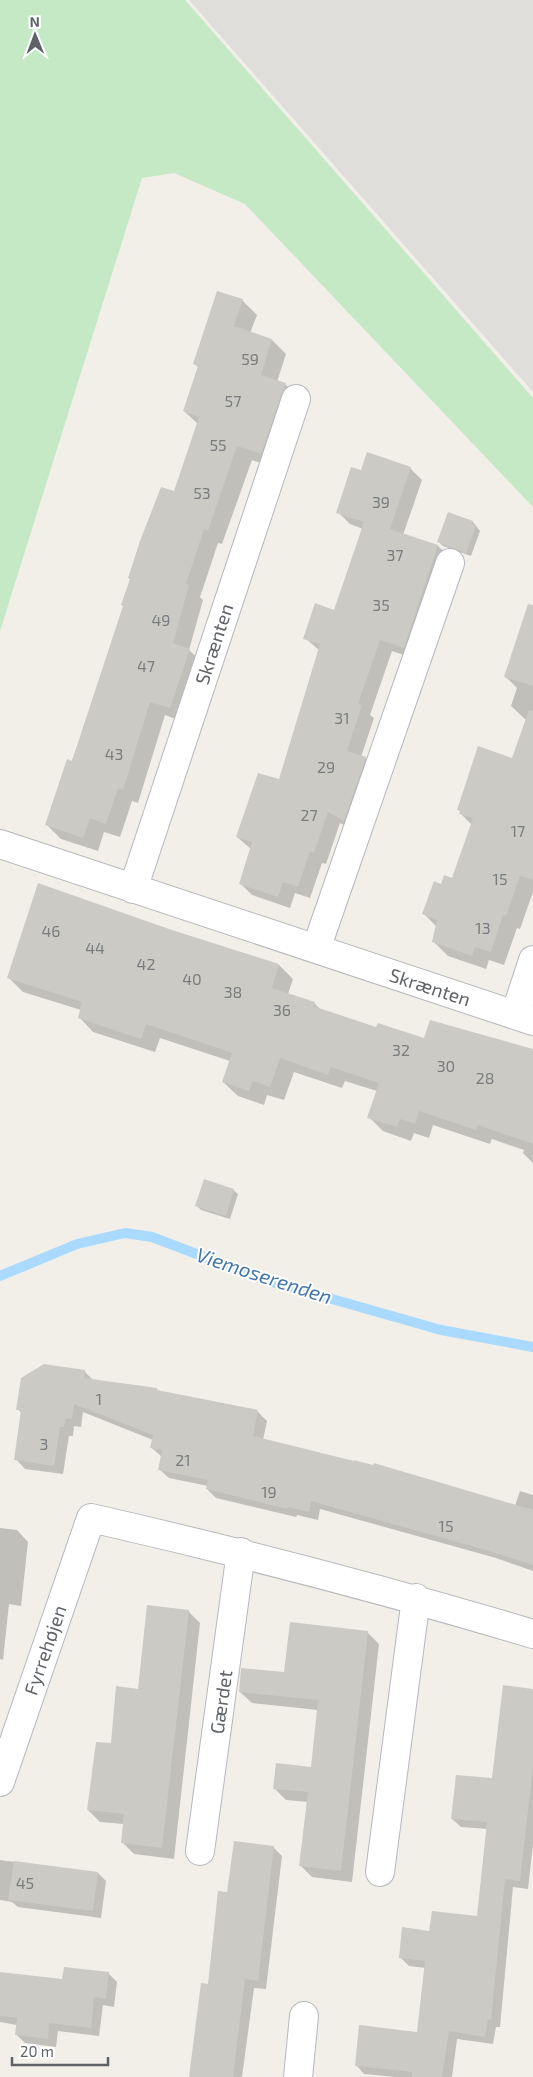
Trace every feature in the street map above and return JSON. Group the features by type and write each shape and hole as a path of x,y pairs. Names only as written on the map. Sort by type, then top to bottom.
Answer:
{"street":[{"name":"Skrænten","path":"133,888 296,399"},
{"path":"316,949 450,563"},
{"name":"Skrænten","path":"0,844 524,1018 533,960"},
{"name":"Fyrrehøjen","path":"0,1782 91,1518 241,1552"},
{"path":"241,1552 416,1598 533,1634"},
{"name":"Gærdet","path":"200,1851 241,1552"},
{"path":"380,1872 416,1598"},
{"path":"298,2077 304,2016"}],"shaded area":[{"path":"189,0 533,0 533,392"}],"green space":[{"path":"0,0 185,0 533,398 533,507 245,204 174,173 142,178 0,631"}],"building":[{"path":"217,291 243,299 234,326 272,339 261,375 286,383 261,454 237,446 208,531 204,529 186,584 189,585 173,643 190,649 170,708 150,702 123,790 118,788 106,824 90,818 83,838 45,825 67,759 72,761 123,606 121,605 130,579 128,578 140,541 161,487 174,491 199,417 183,411 198,366 193,364"},
{"path":"367,452 411,467 390,529 438,545 404,648 380,640 358,704 362,705 347,751 366,757 344,821 328,812 314,853 310,851 298,887 283,882 278,897 239,884 252,842 236,837 258,773 279,779 320,644 303,639 315,603 334,610 364,522 336,513 351,467 361,470"},
{"path":"448,512 473,521 472,524 476,525 466,553 437,542"},
{"path":"528,604 533,605 533,686 504,677"},
{"path":"529,710 533,711 533,880 520,876 506,916 503,915 491,952 475,947 472,956 432,942 437,920 422,914 434,881 441,884 444,875 452,878 473,818 459,814 460,811 457,810 478,746 512,758"},
{"path":"38,883 169,929 279,964 272,988 315,1002 313,1006 376,1027 378,1023 424,1038 430,1020 533,1049 533,1144 478,1125 476,1130 419,1111 415,1124 400,1119 397,1127 367,1118 379,1083 331,1067 328,1075 280,1058 270,1087 253,1081 249,1091 222,1082 232,1053 146,1024 141,1039 78,1018 82,1002 7,978"},
{"path":"204,1179 234,1189 226,1216 195,1206"},
{"path":"44,1364 85,1370 84,1378 157,1388 157,1390 258,1410 253,1436 354,1461 373,1465 374,1463 533,1510 533,1565 311,1501 309,1512 288,1507 287,1509 206,1489 208,1480 158,1470 162,1450 150,1448 153,1435 74,1404 72,1419 66,1418 64,1427 60,1427 54,1466 14,1460 21,1410 16,1410 21,1378"},
{"path":"147,1605 189,1610 162,1848 121,1843 124,1814 87,1810 96,1742 111,1743 116,1686 138,1689"},
{"path":"290,1622 368,1631 341,1871 299,1866 308,1792 273,1789 276,1763 311,1767 318,1700 239,1692 241,1668 284,1672"},
{"path":"503,1685 533,1689 533,1767 520,1881 505,1879 491,2020 488,2019 485,2037 449,2031 442,2077 412,2077 412,2072 355,2066 359,2025 417,2032 425,1961 399,1958 402,1927 429,1931 432,1911 477,1916 487,1822 451,1819 456,1775 492,1778"},
{"path":"234,1841 274,1846 258,1981 245,1979 233,2077 189,2077 201,1983 208,1984 218,1891 227,1892"},
{"path":"14,1861 98,1872 93,1911 8,1900"},
{"path":"64,1967 109,1972 106,1999 94,1997 91,2028 49,2023 48,2039 15,2035 17,2018 0,2016 0,1972 62,1979"}],"waterway":[{"name":"Viemoserenden","path":"0,1276 77,1244 125,1233 152,1237 265,1280 441,1330 533,1347"}]}
